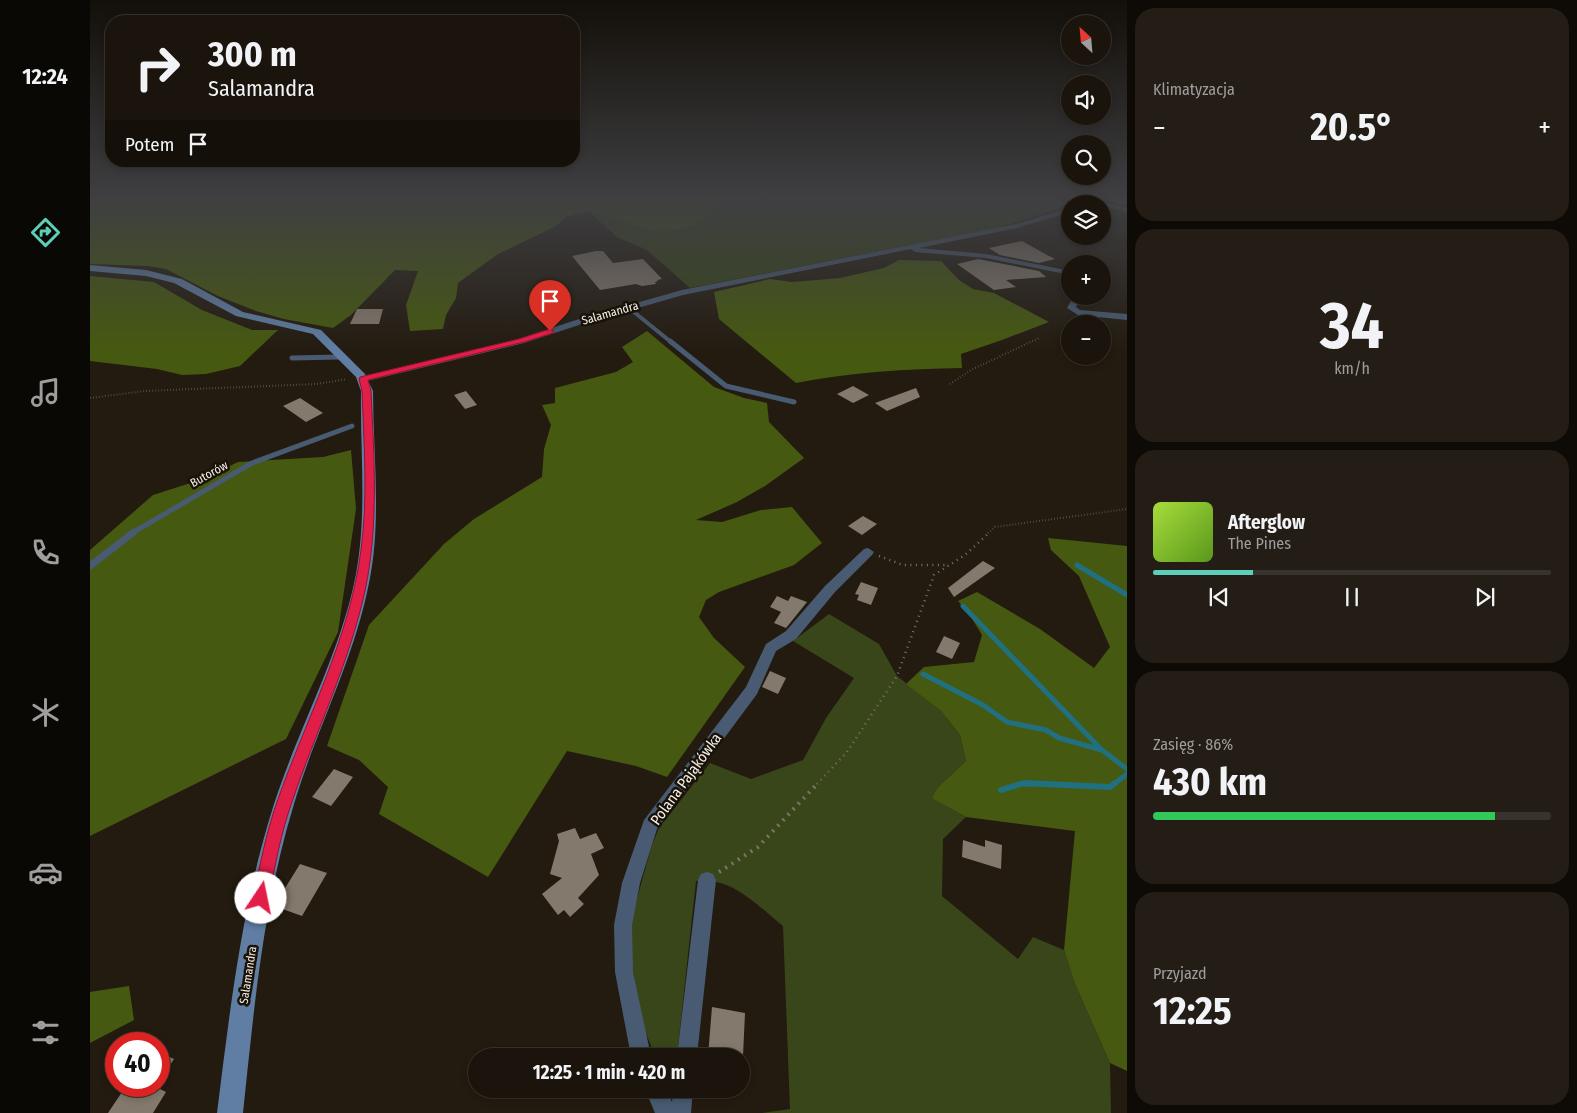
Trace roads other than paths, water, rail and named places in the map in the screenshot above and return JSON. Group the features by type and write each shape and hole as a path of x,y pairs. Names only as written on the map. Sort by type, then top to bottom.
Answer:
{"street":[{"name":"Salamandra","path":"230,1113 242,1010 270,849 284,803 346,639 361,584 367,550 370,491 358,425 367,391 362,377 521,341 682,293 908,248"},
{"path":"908,248 923,252 986,256 1061,270"},
{"path":"90,268 146,273 178,281 240,314 310,329 317,332 362,377"},
{"path":"1073,305 1071,308 1078,312 1127,317"},
{"name":"Polana Pająkówka","path":"639,1048 624,972 623,925 631,883 650,825 752,690 770,648 791,634 830,589 868,552"},
{"path":"688,1048 707,880"},
{"path":"659,1098 666,1113"},
{"path":"681,1113 682,1098"}],"lane":[{"path":"629,308 726,386 794,402"},
{"path":"292,358 340,357"},
{"name":"Butorów","path":"90,566 100,556 135,531 229,475 252,463 358,425"}],"waterway":[{"path":"1077,565 1127,595"},
{"path":"963,606 1101,749"},
{"path":"923,674 983,705 1007,722 1046,730 1059,738 1102,750 1127,769"},
{"path":"1114,784 1127,774"},
{"path":"1046,784 1110,787 1115,783"},
{"path":"1001,790 1021,784"},
{"path":"1021,784 1046,784"},
{"path":"1021,784 1046,784"}]}
